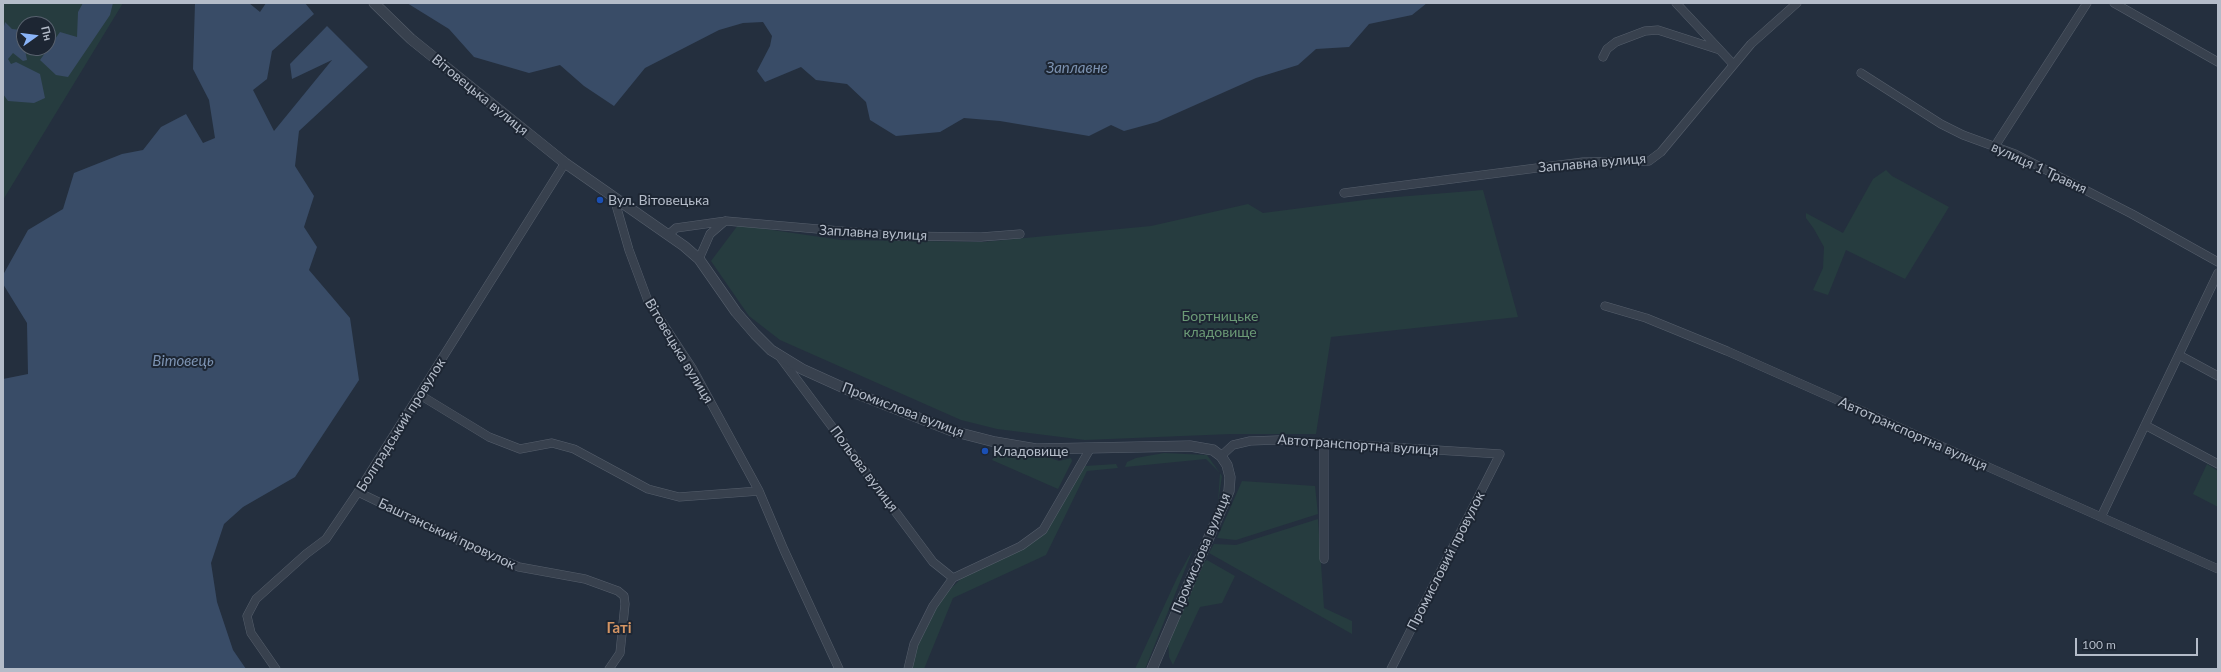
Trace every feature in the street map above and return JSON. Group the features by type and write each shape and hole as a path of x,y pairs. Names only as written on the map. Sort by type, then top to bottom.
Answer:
{"street":[{"name":"Вітовецька вулиця","path":"374,3 411,39 564,163 614,198 629,250 648,301 692,368 759,490 784,550 839,669"},
{"path":"1676,3 1733,64"},
{"name":"Заплавна вулиця","path":"1344,193 1582,162 1649,161 1661,152 1733,64 1772,24 1797,3"},
{"path":"1995,146 2087,3"},
{"path":"2114,3 2218,62"},
{"path":"1603,57 1607,49 1616,42 1645,31 1658,30 1720,50"},
{"name":"вулиця 1 Травня","path":"1861,73 1941,124 1963,135 1995,146 2132,214 2218,262"},
{"name":"Болградський провулок","path":"276,669 251,634 248,616 256,599 306,554 326,539 420,395 564,163"},
{"name":"Промислова вулиця","path":"614,198 668,235 698,259 736,312 755,334 780,356 854,393 952,431 995,442 1036,449 1190,446 1213,450 1221,456 1227,465 1230,476 1228,491 1152,669"},
{"path":"698,259 710,234 726,221"},
{"name":"Заплавна вулиця","path":"668,235 676,228 688,225 726,221 898,236 981,237 1020,234"},
{"path":"2101,517 2218,273"},
{"name":"Автотранспортна вулиця","path":"1605,306 1646,318 1727,351 2218,569"},
{"path":"2179,355 2218,376"},
{"name":"Польова вулиця","path":"780,356 933,562 953,578"},
{"path":"420,395 489,437 520,449 552,443 574,449 648,489 679,497 759,490"},
{"path":"2145,425 2218,464"},
{"name":"Автотранспортна вулиця","path":"1221,456 1233,445 1250,441 1278,440 1500,454"},
{"path":"1324,444 1324,558"},
{"path":"908,669 914,644 930,612 953,578 1021,546 1043,530 1090,449"},
{"name":"Промисловий провулок","path":"1391,669 1500,454"},
{"name":"Баштанський провулок","path":"358,492 478,550 519,567 585,579 618,591 624,596 626,604 620,653 609,669"}],"green space":[{"path":"3,3 123,3 3,200"},
{"path":"1886,170 1892,176 1949,207 1905,279 1846,250 1828,295 1813,290 1823,268 1824,247 1806,218 1806,213 1843,233 1873,179"},
{"name":"Бортницьке кладовище","path":"1483,190 1518,317 1331,337 1316,434 1231,434 1085,440 997,429 961,420 780,340 749,316 711,261 738,225 841,240 983,242 1151,226 1248,204 1263,213 1372,199"},
{"path":"998,451 1039,454 1059,461 1071,458 1072,461 1058,489 992,460"},
{"path":"1164,453 1207,455 1220,472 1206,459 1125,467 1127,462 1136,458"},
{"path":"1116,464 1118,468 1087,471 1046,555 953,598 924,669 910,669 917,645 934,611 947,592 964,576 1044,531 1085,466"},
{"path":"2207,464 2218,471 2218,507 2193,494"},
{"path":"1220,473 1222,476 1218,502"},
{"path":"1242,481 1315,486 1318,514 1236,540 1217,538"},
{"path":"1318,519 1324,608 1352,621 1352,634 1209,553 1214,544 1236,545"},
{"path":"1194,547 1145,669 1135,669 1177,578"},
{"path":"1207,560 1235,576 1222,603 1200,607 1173,665 1169,657 1168,641 1201,565"}],"water":[{"path":"83,3 113,3 110,15 68,77 56,75 40,60 43,56 56,56 56,38 60,32 77,37 78,12"},
{"name":"Вітовець","path":"195,3 249,3 260,12 266,3 305,3 314,14 272,51 267,79 253,90 274,131 332,60 292,79 290,64 327,26 368,67 299,131 295,166 314,196 304,227 317,247 309,270 350,318 359,380 295,477 243,507 224,524 211,563 217,602 233,650 246,669 3,669 3,379 28,374 27,323 3,284 3,275 28,230 63,209 74,173 122,154 143,150 161,127 186,114 203,143 215,138 209,100 193,69"},
{"name":"Заплавне","path":"407,3 1427,3 1412,15 1369,24 1349,47 1316,49 1298,65 1256,78 1157,122 1124,131 1111,125 1089,136 1000,121 964,118 940,132 896,136 870,120 866,102 847,84 816,80 801,67 765,82 757,71 770,46 772,36 763,22 743,23 719,30 645,68 614,106 584,86 560,65 529,73 474,57 449,29"},
{"path":"5,22 12,29 16,29 16,55 13,53 8,59 11,64 16,62 40,74 45,98 34,103 8,101 3,94 3,31"},
{"path":"17,56 26,56 27,60 23,61"}],"place":[{"name":"Вул. Вітовецька","path":"600,200"},
{"name":"Кладовище","path":"985,451"}],"district":[{"name":"Гаті","path":"619,628"}]}
